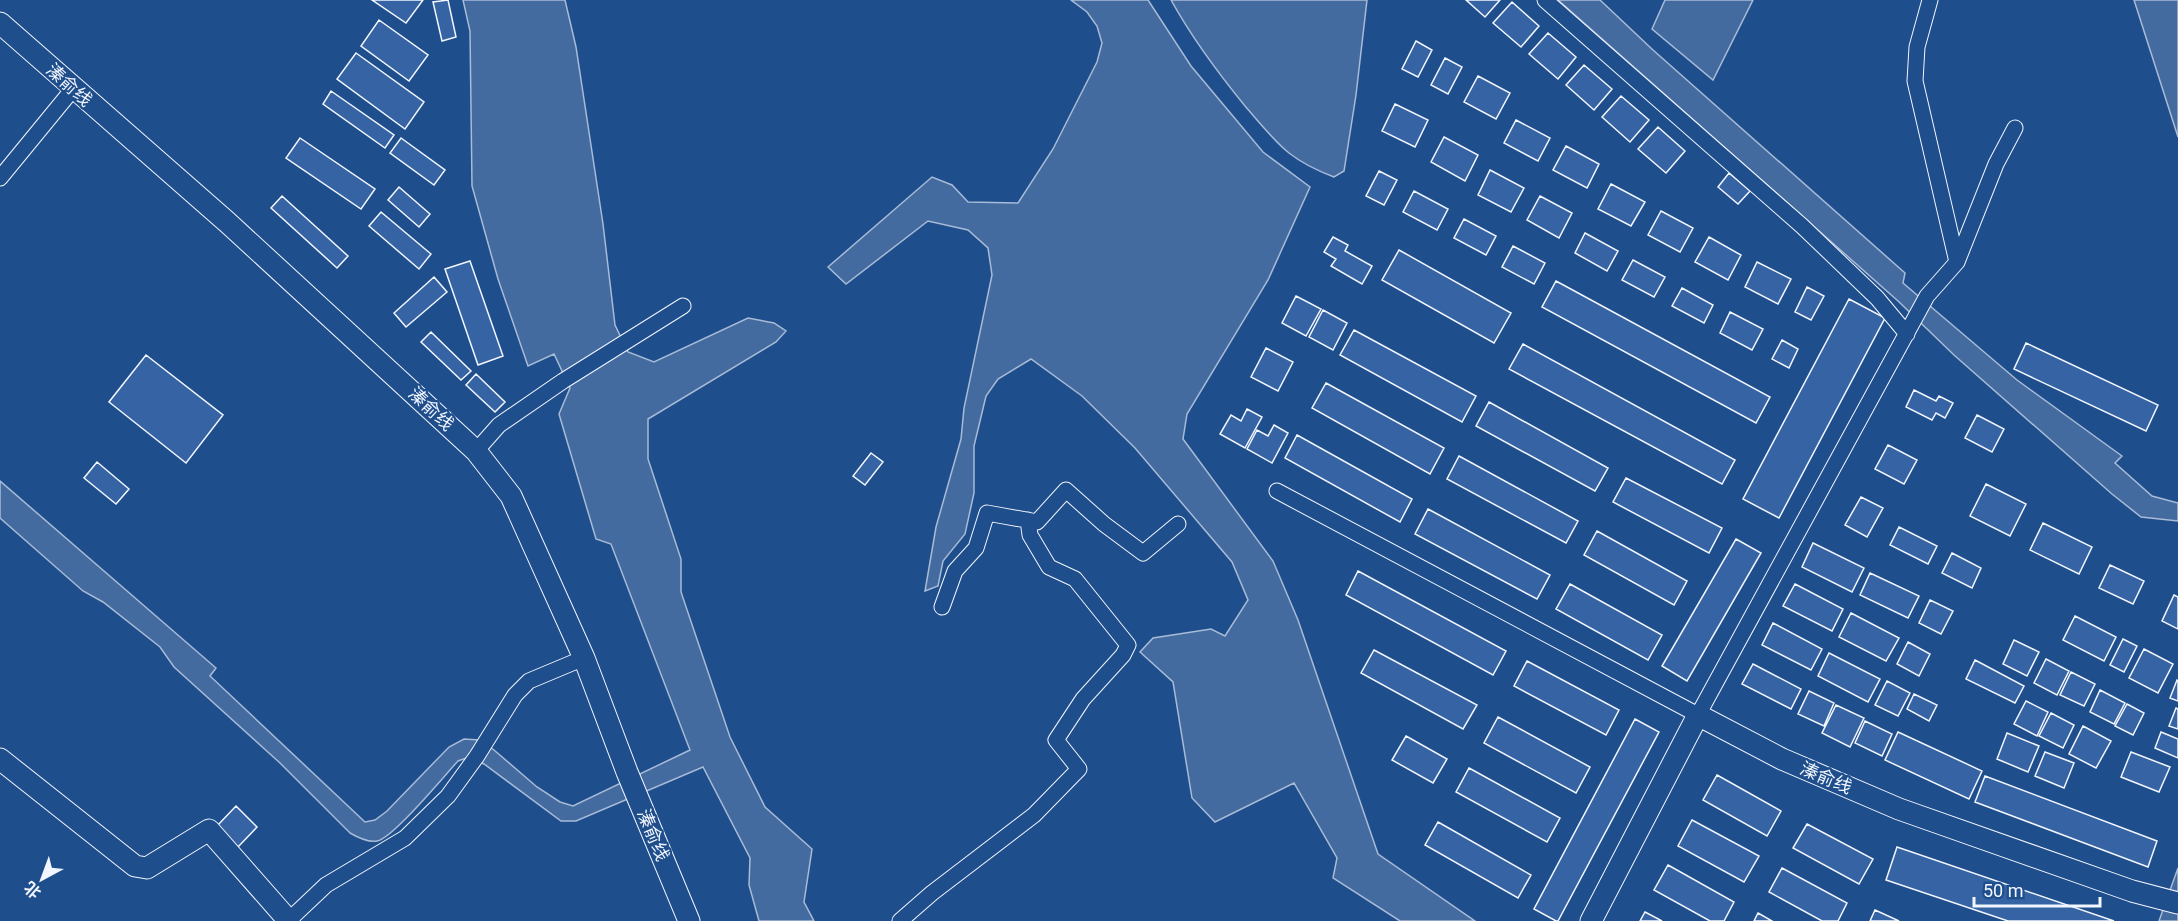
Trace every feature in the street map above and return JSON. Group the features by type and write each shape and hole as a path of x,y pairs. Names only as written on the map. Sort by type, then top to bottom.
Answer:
{"main road":[{"name":"溱俞线","path":"0,22 73,89 227,222 476,451 511,496 584,658 627,772 689,921"},
{"name":"溱俞线","path":"1698,715 1782,759 1899,809 2132,891 2178,903"},
{"path":"1591,921 1698,715"},
{"path":"0,759 135,866 147,868 209,830 288,921"}],"street":[{"path":"1545,0 1802,226 1910,329"},
{"path":"1930,0 1917,47 1915,81 1957,262"},
{"path":"0,178 73,89"},
{"path":"1277,491 1698,715 1928,296 1957,262 1996,164 2015,128"},
{"path":"476,451 499,425 563,381 683,306"},
{"path":"942,607 955,571 976,548 987,513 1037,522 1066,490 1104,524 1143,553 1178,524"},
{"path":"900,921 932,893 1034,815 1079,769 1056,740 1083,699 1123,655 1128,645 1075,579 1049,567 1030,535 1028,520"},
{"path":"288,921 326,885 405,838 448,796 477,756 515,695 529,681 584,658"}],"water":[{"path":"463,0 565,0 576,47 603,224 615,325 628,352 654,362 748,318 774,323 786,331 776,342 648,419 648,459 681,559 681,592 730,737 765,807 812,849 804,902 814,921 759,921 749,885 750,858 703,767 576,821 561,821 484,764 469,757 458,761 406,818 385,837 374,841 356,836 350,833 280,763 174,667 160,647 103,602 83,591 0,518 0,481 216,668 210,676 365,822 375,820 387,811 449,747 464,739 479,740 537,787 560,802 573,806 690,750 611,544 596,539 559,414 570,388 554,354 528,366 498,279 472,186 470,31"},
{"path":"1071,0 1148,0 1191,66 1263,152 1310,187 1268,280 1187,414 1183,439 1273,561 1298,620 1378,854 1475,921 1400,921 1333,878 1337,858 1294,783 1215,822 1192,798 1173,682 1140,652 1153,638 1211,629 1225,636 1248,600 1232,562 1135,448 1082,396 1031,359 998,379 986,396 974,446 974,493 965,534 943,561 938,586 925,591 936,527 961,439 964,408 992,275 988,248 968,230 928,221 846,284 828,267 932,177 952,185 968,202 1018,203 1053,149 1097,62 1102,43 1097,26 1087,12"},
{"path":"1171,0 1367,0 1344,171 1334,177 1322,172 1300,161 1277,142 1215,68"},
{"path":"1558,0 1600,0 1653,50 1905,273 1903,283 2017,380 2122,456 2115,463 2152,496 2178,503 2178,521 2141,517 2112,494"},
{"path":"1665,0 1753,0 1713,80 1652,29"},
{"path":"2134,0 2178,0 2178,137"},
{"path":"2178,868 2178,921 2159,921"}],"building":[{"path":"372,0 423,0 406,23"},
{"path":"448,0 456,37 442,41 433,2"},
{"path":"1466,0 1500,0 1485,17"},
{"path":"1512,2 1539,26 1521,47 1493,23"},
{"path":"379,20 428,55 409,81 361,46"},
{"path":"1548,33 1576,57 1558,79 1529,54"},
{"path":"1416,41 1432,50 1418,77 1402,69"},
{"path":"356,53 424,102 405,129 337,79"},
{"path":"1445,58 1462,67 1448,94 1431,85"},
{"path":"1584,65 1612,89 1594,110 1566,85"},
{"path":"1478,76 1510,93 1496,119 1464,102"},
{"path":"331,91 394,135 385,148 323,104"},
{"path":"1621,96 1649,120 1630,142 1602,117"},
{"path":"1395,104 1428,120 1415,147 1382,131"},
{"path":"1516,120 1550,138 1538,161 1504,143"},
{"path":"1658,127 1685,151 1666,173 1638,149"},
{"path":"1444,137 1478,155 1465,181 1431,162"},
{"path":"300,138 375,189 361,209 286,158"},
{"path":"401,138 445,170 434,185 390,153"},
{"path":"1566,146 1599,164 1587,188 1553,170"},
{"path":"1490,170 1524,188 1511,212 1478,195"},
{"path":"1379,171 1397,180 1384,205 1366,196"},
{"path":"1729,173 1750,191 1738,204 1718,187"},
{"path":"1611,184 1645,202 1631,226 1598,209"},
{"path":"399,187 430,214 419,227 388,200"},
{"path":"1414,191 1448,209 1437,230 1403,212"},
{"path":"282,196 348,256 337,268 271,208"},
{"path":"1540,196 1572,213 1559,238 1527,220"},
{"path":"1661,211 1693,228 1680,252 1648,235"},
{"path":"381,212 431,254 419,269 369,226"},
{"path":"1464,219 1496,236 1486,255 1454,238"},
{"path":"1585,233 1618,251 1607,271 1575,253"},
{"path":"1333,237 1348,245 1345,251 1372,266 1362,284 1331,266 1336,259 1324,252"},
{"path":"1709,237 1741,255 1728,280 1695,262"},
{"path":"1513,246 1545,263 1534,284 1502,267"},
{"path":"1399,250 1511,313 1494,343 1382,280"},
{"path":"1633,260 1665,277 1654,297 1622,280"},
{"path":"470,261 503,356 478,365 445,269"},
{"path":"1757,262 1791,279 1778,304 1745,287"},
{"path":"434,277 447,292 406,327 394,313"},
{"path":"1556,281 1770,397 1756,423 1542,307"},
{"path":"1807,287 1824,296 1811,320 1795,312"},
{"path":"1682,288 1713,305 1704,323 1672,306"},
{"path":"1296,296 1321,309 1306,336 1282,323"},
{"path":"1849,299 1885,318 1779,518 1743,499"},
{"path":"1323,310 1347,323 1333,350 1309,337"},
{"path":"1730,312 1763,329 1752,350 1720,333"},
{"path":"1354,330 1476,396 1462,422 1340,355"},
{"path":"431,332 471,371 461,380 421,342"},
{"path":"1782,340 1798,349 1789,368 1772,359"},
{"path":"2026,343 2158,405 2146,431 2014,369"},
{"path":"1523,344 1735,460 1722,484 1509,369"},
{"path":"1266,348 1293,362 1278,391 1251,377"},
{"path":"146,355 223,415 186,463 109,402"},
{"path":"476,374 505,402 495,412 466,385"},
{"path":"1326,383 1444,448 1430,474 1312,408"},
{"path":"1914,390 1936,401 1939,396 1953,403 1945,418 1936,413 1932,420 1906,407"},
{"path":"1489,402 1608,468 1595,491 1476,426"},
{"path":"1247,409 1262,417 1245,448 1220,434 1231,415 1241,421"},
{"path":"1977,415 2004,429 1992,452 1965,438"},
{"path":"1274,425 1288,433 1272,463 1247,449 1257,430 1268,436"},
{"path":"1297,435 1412,499 1400,522 1285,458"},
{"path":"1888,445 1917,460 1904,484 1875,469"},
{"path":"871,453 883,462 865,485 853,476"},
{"path":"1459,456 1578,521 1566,543 1447,479"},
{"path":"97,462 129,489 116,504 84,478"},
{"path":"1626,478 1722,528 1709,553 1613,502"},
{"path":"1986,484 2026,504 2010,536 1970,516"},
{"path":"1861,497 1883,508 1867,537 1845,525"},
{"path":"1428,509 1550,575 1537,599 1415,534"},
{"path":"2043,523 2092,547 2079,574 2030,550"},
{"path":"1899,527 1937,546 1928,564 1890,545"},
{"path":"1597,531 1687,581 1674,605 1584,555"},
{"path":"1736,539 1761,553 1687,681 1662,666"},
{"path":"1813,543 1864,568 1852,592 1802,567"},
{"path":"1952,553 1981,568 1972,588 1942,573"},
{"path":"2110,565 2144,581 2133,604 2099,588"},
{"path":"1358,571 1506,651 1493,675 1346,595"},
{"path":"1870,573 1919,596 1908,618 1860,595"},
{"path":"1570,584 1662,635 1648,660 1556,609"},
{"path":"1795,584 1843,609 1832,631 1783,606"},
{"path":"2174,595 2178,597 2178,629 2162,621"},
{"path":"1930,600 1953,611 1941,634 1919,623"},
{"path":"1851,613 1899,638 1886,661 1839,637"},
{"path":"2075,616 2116,637 2104,661 2063,640"},
{"path":"1773,623 1822,649 1811,670 1762,645"},
{"path":"2123,639 2137,646 2124,672 2110,665"},
{"path":"2014,640 2039,652 2027,676 2003,664"},
{"path":"1908,642 1930,654 1919,676 1897,664"},
{"path":"2144,649 2173,664 2158,693 2129,678"},
{"path":"1374,650 1477,705 1463,729 1361,673"},
{"path":"1829,653 1880,679 1868,702 1818,676"},
{"path":"2046,659 2069,671 2057,695 2034,683"},
{"path":"1975,660 2024,686 2015,703 1966,679"},
{"path":"1527,661 1619,710 1606,735 1514,686"},
{"path":"1753,664 1801,689 1791,709 1742,684"},
{"path":"2071,672 2095,684 2084,706 2060,695"},
{"path":"1887,681 1910,693 1898,716 1875,705"},
{"path":"2178,681 2178,701 2170,698"},
{"path":"2100,690 2125,703 2114,724 2090,712"},
{"path":"1809,691 1834,703 1824,726 1798,714"},
{"path":"1914,694 1937,705 1929,721 1907,709"},
{"path":"2026,701 2048,712 2037,736 2014,724"},
{"path":"2127,704 2144,713 2133,735 2115,726"},
{"path":"1836,705 1864,718 1850,747 1822,733"},
{"path":"2176,708 2178,709 2178,729 2169,726"},
{"path":"2051,713 2074,725 2063,748 2039,736"},
{"path":"1498,717 1590,767 1576,793 1484,743"},
{"path":"1635,719 1659,732 1556,921 1534,909"},
{"path":"1865,721 1892,734 1882,756 1855,743"},
{"path":"2083,726 2111,741 2096,768 2069,754"},
{"path":"1898,732 1982,771 1969,799 1885,760"},
{"path":"2161,732 2178,739 2178,758 2155,748"},
{"path":"2007,733 2039,746 2028,772 1997,759"},
{"path":"1406,736 1447,759 1433,783 1392,760"},
{"path":"2045,752 2074,763 2064,788 2035,776"},
{"path":"2131,752 2170,767 2159,792 2121,777"},
{"path":"1469,768 1560,818 1547,842 1456,792"},
{"path":"1717,775 1781,811 1767,836 1703,800"},
{"path":"1985,776 2157,841 2148,867 1975,802"},
{"path":"236,806 257,827 238,847 217,826"},
{"path":"1692,820 1759,856 1744,882 1678,846"},
{"path":"1438,822 1531,875 1518,898 1425,845"},
{"path":"1807,824 1873,859 1859,884 1793,848"},
{"path":"1897,847 2114,921 2008,921 1886,880"},
{"path":"1668,865 1734,902 1724,921 1710,921 1654,890"},
{"path":"1782,868 1847,903 1838,921 1822,921 1769,892"},
{"path":"1875,910 1899,921 1870,921"},
{"path":"1645,912 1662,921 1640,921"},
{"path":"1758,913 1772,921 1754,921"}]}
